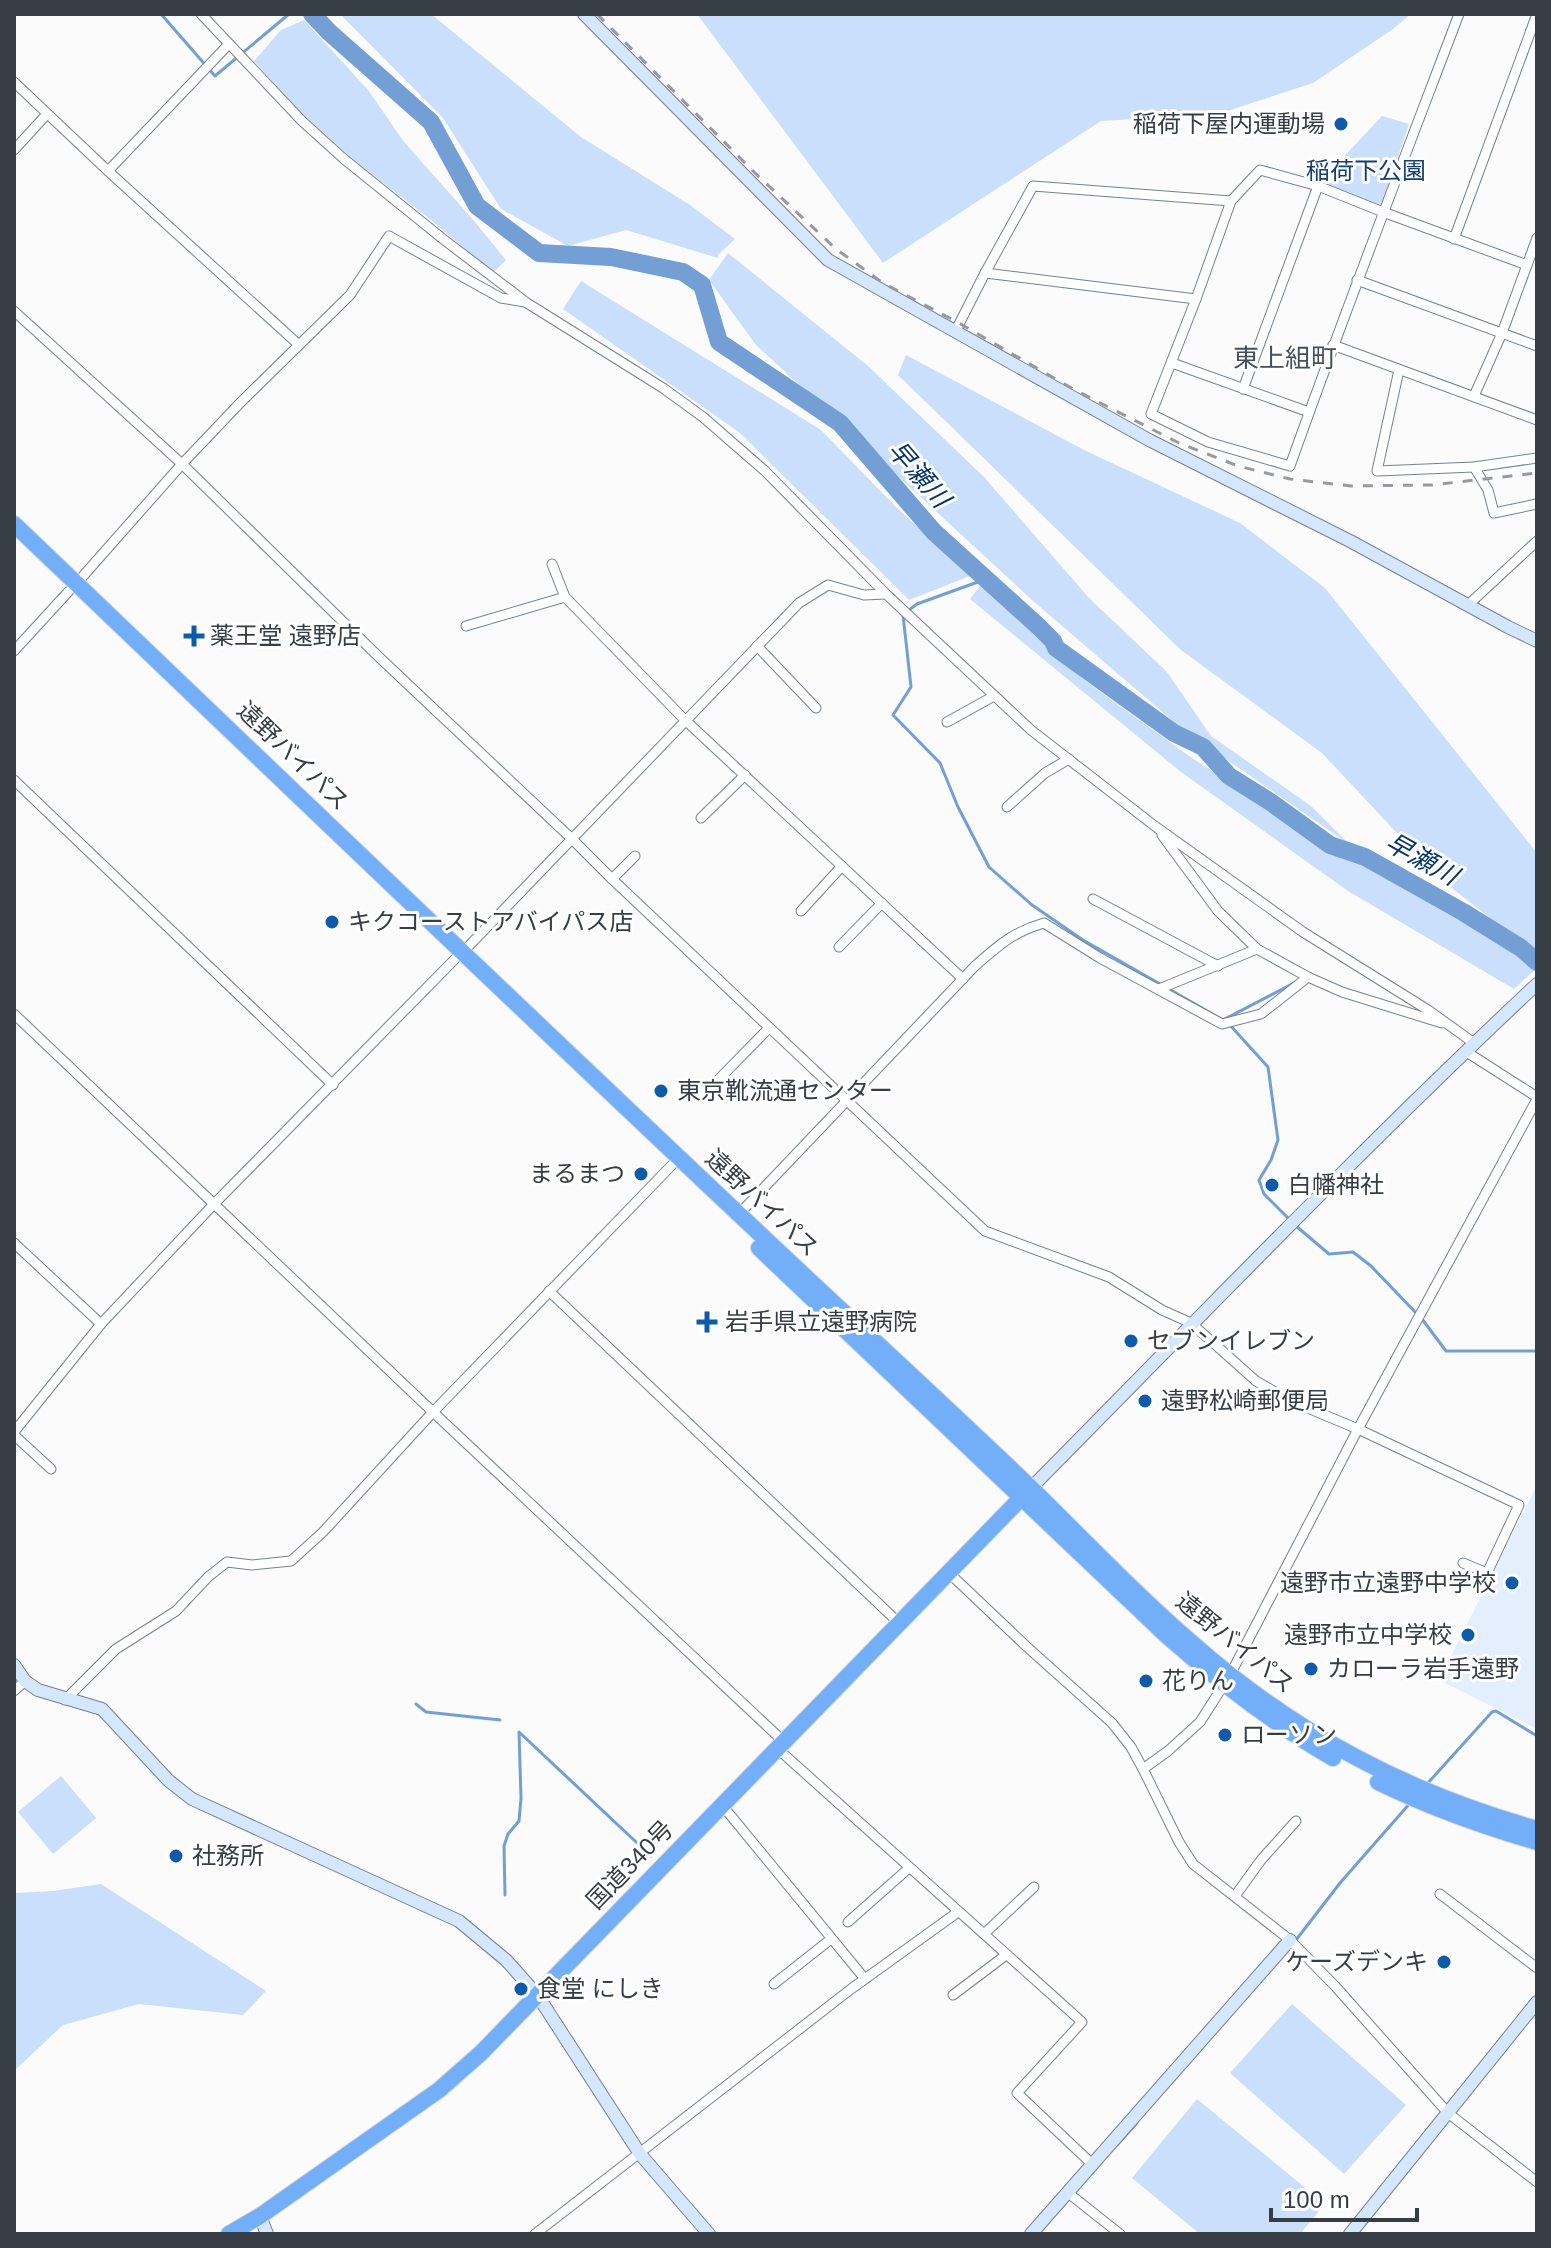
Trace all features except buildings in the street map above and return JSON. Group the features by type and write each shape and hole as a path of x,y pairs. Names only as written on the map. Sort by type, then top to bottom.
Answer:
{"highway":[{"name":"遠野バイパス","path":"14,524 73,588 459,956 672,1165 1026,1493"},
{"name":"遠野バイパス","path":"14,539 73,588"},
{"name":"遠野バイパス","path":"459,956 739,1214 1026,1493 1166,1635 1227,1680 1365,1764 1461,1806 1537,1829"},
{"name":"国道340号","path":"229,2234 260,2216 439,2090 481,2053 1026,1493"},
{"name":"遠野バイパス","path":"1227,1680 1265,1715 1379,1782 1447,1812 1537,1842"}],"street":[{"path":"201,14 302,121 443,239 527,303 663,388 703,417 765,471 886,594 1031,730 1156,827 1303,932 1428,1010 1537,1098 1227,1680 1200,1722 1143,1769"},
{"path":"584,14 828,260 1149,440 1350,541 1537,641"},
{"path":"1459,14 1383,212 1357,280 1290,466 1208,442 1151,414 1231,201 1260,170 1318,186 1383,212 1454,239 1527,265"},
{"path":"1454,239 1537,14"},
{"path":"108,171 229,44"},
{"path":"14,82 299,345"},
{"path":"14,150 47,114"},
{"path":"955,332 1033,186 1231,201"},
{"path":"1243,389 1318,186"},
{"path":"14,651 182,464 350,295 389,236 501,298 527,303"},
{"path":"1474,396 1502,333 1537,238"},
{"path":"985,273 1196,299"},
{"path":"1357,280 1537,346"},
{"path":"14,311 182,464 381,659 985,1231 1109,1277 1162,1310 1191,1323 1256,1381 1291,1401 1519,1505 1487,1573 1463,1563"},
{"path":"1333,345 1537,420"},
{"path":"1172,363 1309,412"},
{"path":"1399,370 1377,471 1474,467 1537,458"},
{"path":"1474,467 1488,490 1494,513 1537,504"},
{"path":"1468,605 1537,541"},
{"path":"552,564 565,597 685,720 963,979"},
{"path":"51,1469 14,1433 101,1324 214,1204 459,956 799,603 828,585 864,595 886,594"},
{"path":"466,626 565,597"},
{"path":"757,646 816,708"},
{"path":"947,722 994,696"},
{"path":"1007,807 1045,773 1069,759"},
{"path":"701,818 745,775"},
{"path":"14,780 333,1085"},
{"path":"1156,827 1218,911 1257,949 1308,977 1355,997 1449,1026"},
{"path":"612,879 635,856"},
{"path":"801,911 842,866"},
{"path":"1093,899 1218,966"},
{"path":"839,947 882,903"},
{"path":"739,1214 963,979 1004,940 1022,929 1044,923 1100,958 1222,1024 1261,1014 1308,977"},
{"path":"1159,989 1257,949"},
{"path":"1026,1493 1191,1323 1537,984"},
{"path":"14,1014 909,1868 1082,2022 1017,2093 1092,2164"},
{"path":"717,1081 769,1028"},
{"path":"65,1700 116,1649 176,1611 227,1562 252,1565 291,1561 323,1532 433,1412 672,1165"},
{"path":"14,1243 101,1324"},
{"path":"549,1291 899,1623"},
{"path":"948,1572 1112,1723 1131,1747 1193,1864 1290,1940 1448,2113 1536,2180"},
{"path":"14,1665 25,1681 38,1690 102,1709 169,1781 192,1799 459,1921 506,1960 538,1996 640,2154 709,2234"},
{"path":"14,1691 25,1681"},
{"path":"722,1805 865,1979"},
{"path":"1235,1896 1261,1860 1296,1821"},
{"path":"848,1922 909,1868"},
{"path":"984,1934 1034,1887"},
{"path":"1440,1894 1537,1968"},
{"path":"535,2234 865,1979 958,1912"},
{"path":"774,1984 831,1939"},
{"path":"1031,2234 1071,2195 1092,2164 1290,1940"},
{"path":"953,1995 1006,1955"},
{"path":"1350,2234 1537,2002"},
{"path":"1071,2195 1120,2234"},
{"path":"260,2216 267,2234"}],"shaded area":[{"name":"遠野市立遠野中学校","path":"1537,1485 1537,1729 1439,1680"}],"green space":[{"path":"340,14 431,14 581,137 690,205 735,239 718,258 626,230 568,246 501,209 443,118"},
{"path":"697,14 1411,14 1313,83 1218,114 1101,121 883,263"},
{"path":"304,20 368,90 404,142 506,260 493,273 354,160 299,111 254,61 281,30"},
{"name":"稲荷下公園","path":"1382,116 1409,124 1381,206 1320,182"},
{"path":"728,253 868,366 984,477 1089,598 1167,672 1211,736 1311,806 1349,844 1181,728 1032,600 756,345 709,280"},
{"path":"581,281 821,430 894,505 970,576 909,600 740,433 563,309"},
{"path":"906,355 1084,450 1240,523 1325,588 1537,853 1537,955 1439,878 1322,753 1181,650 898,375"},
{"path":"980,586 1084,680 1189,756 1330,847 1460,915 1537,968 1514,989 1348,891 1181,772 970,599"},
{"path":"61,1776 96,1818 53,1854 18,1812"},
{"path":"101,1884 266,1991 243,2015 139,2004 63,2025 14,2071 14,1893"},
{"path":"1292,2004 1406,2105 1344,2174 1230,2073"},
{"path":"1197,2099 1325,2204 1300,2234 1200,2234 1132,2178"}],"waterway":[{"path":"161,14 215,76 289,14"},
{"name":"早瀬川","path":"312,14 431,122 477,206 539,253 611,257 683,272 702,285 719,342 840,423 934,532 1039,627 1056,648 1174,733 1203,747 1229,776 1330,845 1365,857 1463,912 1521,948 1537,962"},
{"path":"909,610 917,604 986,579"},
{"path":"903,615 911,687 893,715 940,763 958,807 989,867 1032,905 1083,940 1223,1020"},
{"path":"1223,1020 1294,983"},
{"path":"1229,1024 1268,1067 1278,1140 1259,1180 1264,1194 1291,1221"},
{"path":"1296,1226 1329,1254 1353,1252 1371,1266 1417,1314"},
{"path":"1422,1319 1446,1351 1537,1351"},
{"path":"416,1704 426,1712 500,1720"},
{"path":"1427,1784 1492,1712 1496,1711 1537,1736"},
{"path":"505,1895 504,1846 508,1834 519,1821 521,1798 519,1732 651,1856"},
{"path":"1296,1940 1340,1883 1411,1802"},
{"path":"1117,2145 1136,2124"}],"railway":[{"path":"597,14 756,174 836,249 883,283 1073,389 1179,443 1238,466 1290,479 1351,486 1432,485 1537,473"}],"place":[{"name":"稲荷下屋内運動場","path":"1341,124"},
{"name":"薬王堂 遠野店","path":"194,636"},
{"name":"キクコーストアバイパス店","path":"332,922"},
{"name":"東京靴流通センター","path":"661,1091"},
{"name":"まるまつ","path":"641,1174"},
{"name":"白幡神社","path":"1272,1185"},
{"name":"岩手県立遠野病院","path":"707,1322"},
{"name":"セブンイレブン","path":"1131,1341"},
{"name":"遠野松崎郵便局","path":"1145,1401"},
{"name":"遠野市立遠野中学校","path":"1512,1583"},
{"name":"遠野市立中学校","path":"1468,1635"},
{"name":"カローラ岩手遠野","path":"1311,1669"},
{"name":"花りん","path":"1146,1681"},
{"name":"ローソン","path":"1225,1735"},
{"name":"社務所","path":"176,1856"},
{"name":"ケーズデンキ","path":"1444,1962"},
{"name":"食堂 にしき","path":"521,1989"}],"district":[{"name":"東上組町","path":"1285,358"}]}
